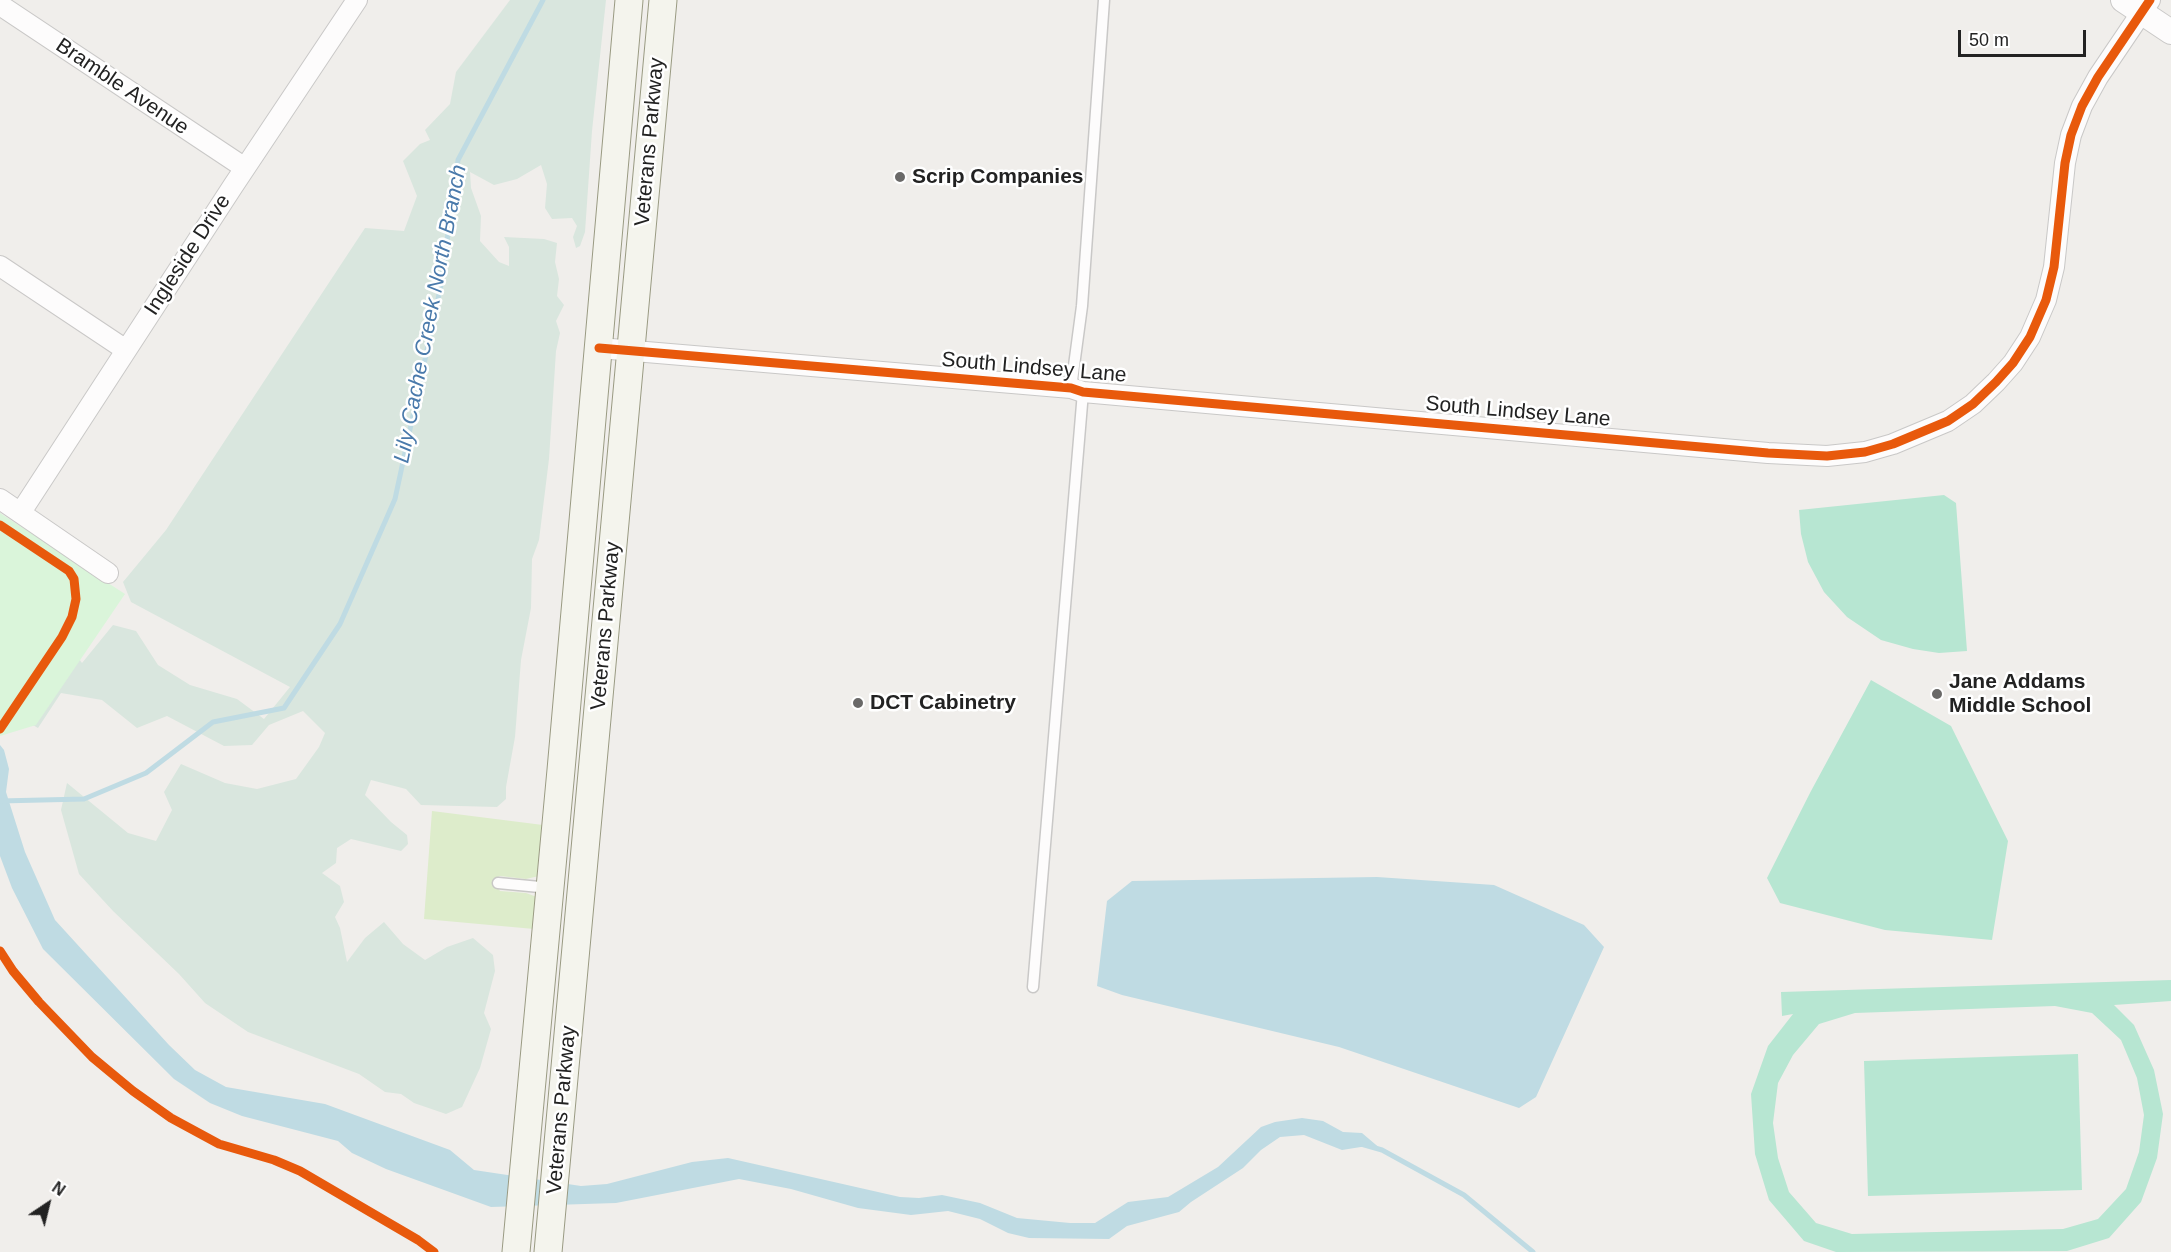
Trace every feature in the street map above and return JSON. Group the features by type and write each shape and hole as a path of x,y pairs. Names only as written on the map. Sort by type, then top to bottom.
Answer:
{"main road":[{"name":"Veterans Parkway","path":"516,1245 629,0"},
{"name":"Veterans Parkway","path":"549,1247 663,0"}],"street":[{"name":"Ingleside Drive","path":"21,512 357,0"},
{"name":"South Lindsey Lane","path":"599,348 1790,454 1827,456 1865,452 1893,444 1948,421 1973,404 2013,363 2030,337 2046,300 2054,267 2065,163 2071,135 2082,106 2139,4"},
{"path":"2139,4 2171,32"},
{"name":"Bramble Avenue","path":"0,5 245,168"},
{"path":"0,266 126,350"},
{"path":"0,500 21,512 108,573"}],"lane":[{"path":"1033,987 1104,0"},
{"path":"498,883 550,888"}],"green space":[{"path":"1944,495 1956,503 1967,651 1939,653 1881,640 1847,617 1824,592 1808,562 1801,534 1799,510"},
{"path":"0,513 125,594 36,725 0,736"},
{"path":"1871,680 1951,726 2008,841 1992,940 1885,930 1780,903 1767,878"},
{"path":"432,811 543,825 539,876 526,879 500,876 496,878 496,885 500,891 526,893 537,897 534,929 424,919"},
{"path":"2171,980 2171,1001 2114,1005 2134,1025 2154,1070 2163,1114 2157,1158 2141,1202 2109,1238 2067,1251 1836,1252 1804,1241 1769,1200 1755,1154 1751,1094 1768,1046 1793,1014 1782,1016 1781,992","holes":["2055,1006 2092,1013 2121,1040 2137,1078 2144,1115 2139,1152 2126,1189 2098,1219 2063,1229 1852,1234 1816,1223 1789,1192 1778,1158 1773,1123 1778,1083 1793,1055 1819,1024 1855,1013"]},
{"path":"2078,1054 2082,1190 1868,1196 1864,1061"}],"shaded area":[{"path":"510,0 606,0 592,131 585,232 580,246 576,248 573,237 577,226 572,218 552,219 545,208 547,184 541,165 517,179 494,185 470,172 471,188 481,216 480,241 499,262 509,266 509,247 504,237 544,239 557,243 555,262 559,279 557,296 564,305 556,321 560,333 556,351 549,459 539,540 532,559 531,608 521,660 515,737 506,799 497,807 421,805 406,789 371,780 365,795 407,835 408,844 401,851 351,839 337,848 336,863 322,873 340,886 344,902 335,917 340,928 347,962 365,938 384,922 403,944 425,960 447,947 473,938 493,955 495,971 484,1013 491,1029 480,1068 462,1107 446,1114 414,1103 401,1094 385,1092 359,1074 248,1032 205,1003 79,874 61,810 67,783 128,833 156,841 172,810 164,792 181,764 225,783 257,789 296,779 319,747 325,733 303,711 269,725 252,745 224,746 167,716 137,728 102,700 61,693 38,728 17,716 70,647 82,663 113,625 136,631 158,665 190,685 237,699 264,719 290,687 131,602 123,582 166,530 365,228 404,231 417,196 403,161 420,144 430,140 425,130 450,104 456,72"}],"water":[{"path":"0,745 4,750 9,769 6,792 25,852 55,920 169,1045 195,1070 226,1087 325,1104 450,1150 474,1170 581,1186 607,1184 692,1162 728,1158 900,1197 919,1198 942,1195 980,1203 1017,1218 1095,1223 1128,1202 1168,1197 1218,1167 1261,1127 1275,1122 1302,1118 1323,1121 1343,1132 1362,1133 1382,1150 1367,1146 1342,1150 1304,1135 1280,1137 1261,1150 1243,1168 1179,1212 1127,1226 1109,1239 1029,1238 1008,1233 980,1219 948,1211 911,1215 858,1208 791,1189 739,1179 616,1203 491,1207 386,1169 352,1153 338,1141 242,1116 210,1103 174,1079 43,949 12,888 0,856"},
{"path":"1377,877 1494,885 1584,925 1604,947 1536,1097 1519,1108 1339,1047 1122,995 1097,986 1107,901 1132,881"}],"waterway":[{"name":"Lily Cache Creek North Branch","path":"0,801 84,799 146,773 213,722 284,708 340,624 395,499 441,285 458,160 543,0"},
{"path":"1361,1144 1382,1150 1464,1195 1533,1252"}],"cycle path":[{"path":"599,348 1071,388 1083,392 1768,453 1827,456 1865,452 1893,444 1948,421 1973,404 2013,363 2030,337 2046,300 2054,267 2065,163 2071,135 2082,106 2098,77 2150,0"},
{"path":"0,525 69,571 74,579 76,599 72,617 62,637 0,729"},
{"path":"0,951 13,971 39,1002 92,1057 133,1091 171,1118 219,1144 274,1160 300,1171 418,1240 434,1252"}],"place":[{"name":"Scrip Companies","path":"900,177"},
{"name":"Jane Addams Middle School","path":"1937,694"},
{"name":"DCT Cabinetry","path":"858,703"}]}
